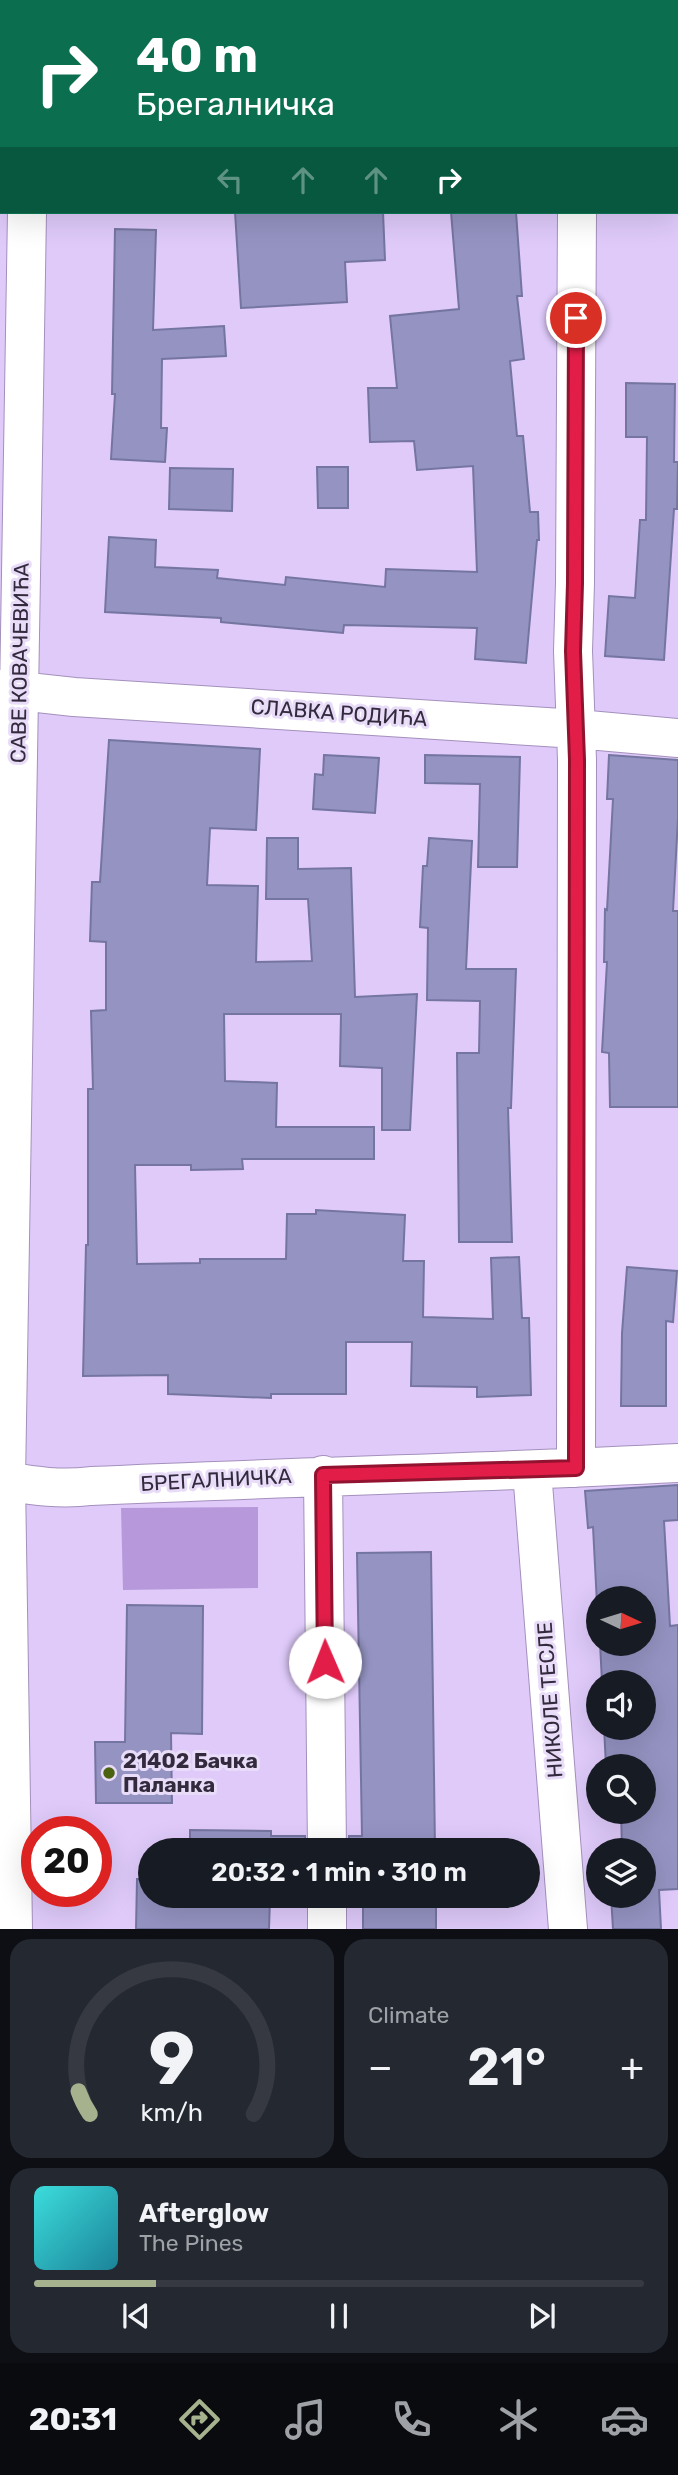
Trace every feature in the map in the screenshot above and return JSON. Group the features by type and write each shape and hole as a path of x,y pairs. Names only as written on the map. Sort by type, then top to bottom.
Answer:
{"street":[{"name":"САВЕ КОВАЧЕВИЋА","path":"13,1929 4,1743 10,690 27,214"},
{"path":"576,1468 577,729 573,651 577,214"},
{"name":"СЛАВКА РОДИЋА","path":"10,690 74,697 577,729 678,738"},
{"name":"БРЕГАЛНИЧКА","path":"6,1481 71,1489 323,1475 533,1471 678,1463"},
{"name":"НИКОЛЕ ТЕСЛЕ","path":"533,1471 568,1929"},
{"path":"323,1475 327,1838"},
{"path":"327,1908 327,1929"}],"shaded area":[{"path":"258,1507 258,1588 123,1590 121,1508"}],"building":[{"path":"235,214 383,214 385,260 345,262 347,302 241,308"},
{"path":"451,214 516,214 522,296 517,296 524,359 510,361 517,436 523,436 530,512 538,512 539,540 526,663 475,659 477,628 344,625 343,633 221,622 221,618 105,612 109,537 156,540 155,567 218,570 217,578 285,585 286,577 385,587 386,569 477,572 473,466 417,470 414,441 370,442 368,388 397,388 390,316 459,309"},
{"path":"115,229 156,230 153,330 224,326 226,356 162,359 161,428 167,428 165,462 111,459 115,394 112,394"},
{"path":"626,383 675,384 674,462 678,462 677,509 674,509 664,660 605,656 609,596 635,598 640,520 646,520 647,437 626,437"},
{"path":"317,467 348,467 348,508 318,508"},
{"path":"170,468 233,469 232,511 169,509"},
{"path":"109,740 260,749 256,830 210,828 207,885 258,886 256,962 312,961 308,899 266,899 267,838 298,838 298,869 351,868 355,997 417,994 410,1130 382,1130 382,1068 340,1066 341,1014 224,1014 225,1081 277,1083 276,1127 374,1127 374,1159 242,1159 243,1169 191,1170 191,1165 135,1165 137,1264 200,1263 200,1259 286,1259 287,1214 316,1214 316,1210 405,1215 403,1261 424,1261 423,1317 493,1319 491,1258 519,1257 522,1318 529,1318 531,1395 477,1397 477,1387 411,1386 412,1342 346,1342 346,1394 271,1394 271,1398 168,1394 168,1375 83,1376 88,1245 88,1089 93,1089 91,1011 106,1010 106,942 90,941 92,882 100,882"},
{"path":"324,755 379,758 375,813 313,809 315,774 323,775"},
{"path":"425,755 520,757 517,867 478,867 480,784 425,783"},
{"path":"609,755 678,760 673,911 678,911 678,1107 610,1107 609,1053 602,1052 607,962 604,962 605,909 607,910 613,799 607,799"},
{"path":"429,838 472,841 466,969 516,969 511,1108 508,1108 512,1242 459,1242 457,1053 479,1053 480,1001 427,1000 428,928 420,927 423,866 427,866"},
{"path":"627,1267 677,1271 673,1322 666,1321 666,1406 621,1406 622,1333"},
{"path":"678,1485 678,1520 664,1521 670,1626 678,1625 678,1889 659,1890 661,1929 613,1929 612,1908 656,1908 656,1838 622,1838 621,1824 656,1824 656,1754 605,1754 605,1740 656,1740 656,1670 601,1670 601,1656 656,1656 656,1586 596,1586 593,1527 588,1528 585,1491"},
{"path":"431,1552 435,1838 349,1838 362,1836 357,1553"},
{"path":"127,1605 203,1606 202,1734 171,1733 172,1803 96,1803 95,1742 125,1742"},
{"path":"190,1830 271,1831 271,1836 305,1836 305,1838 190,1838"},
{"path":"137,1879 138,1908 270,1908 269,1929 136,1929"},
{"path":"363,1908 436,1908 436,1929 363,1929"}],"place":[{"name":"21402 Бачка Паланка","path":"109,1773"}],"route":[{"path":"325,1662 323,1475 576,1468 577,729 573,651 576,318"}]}
